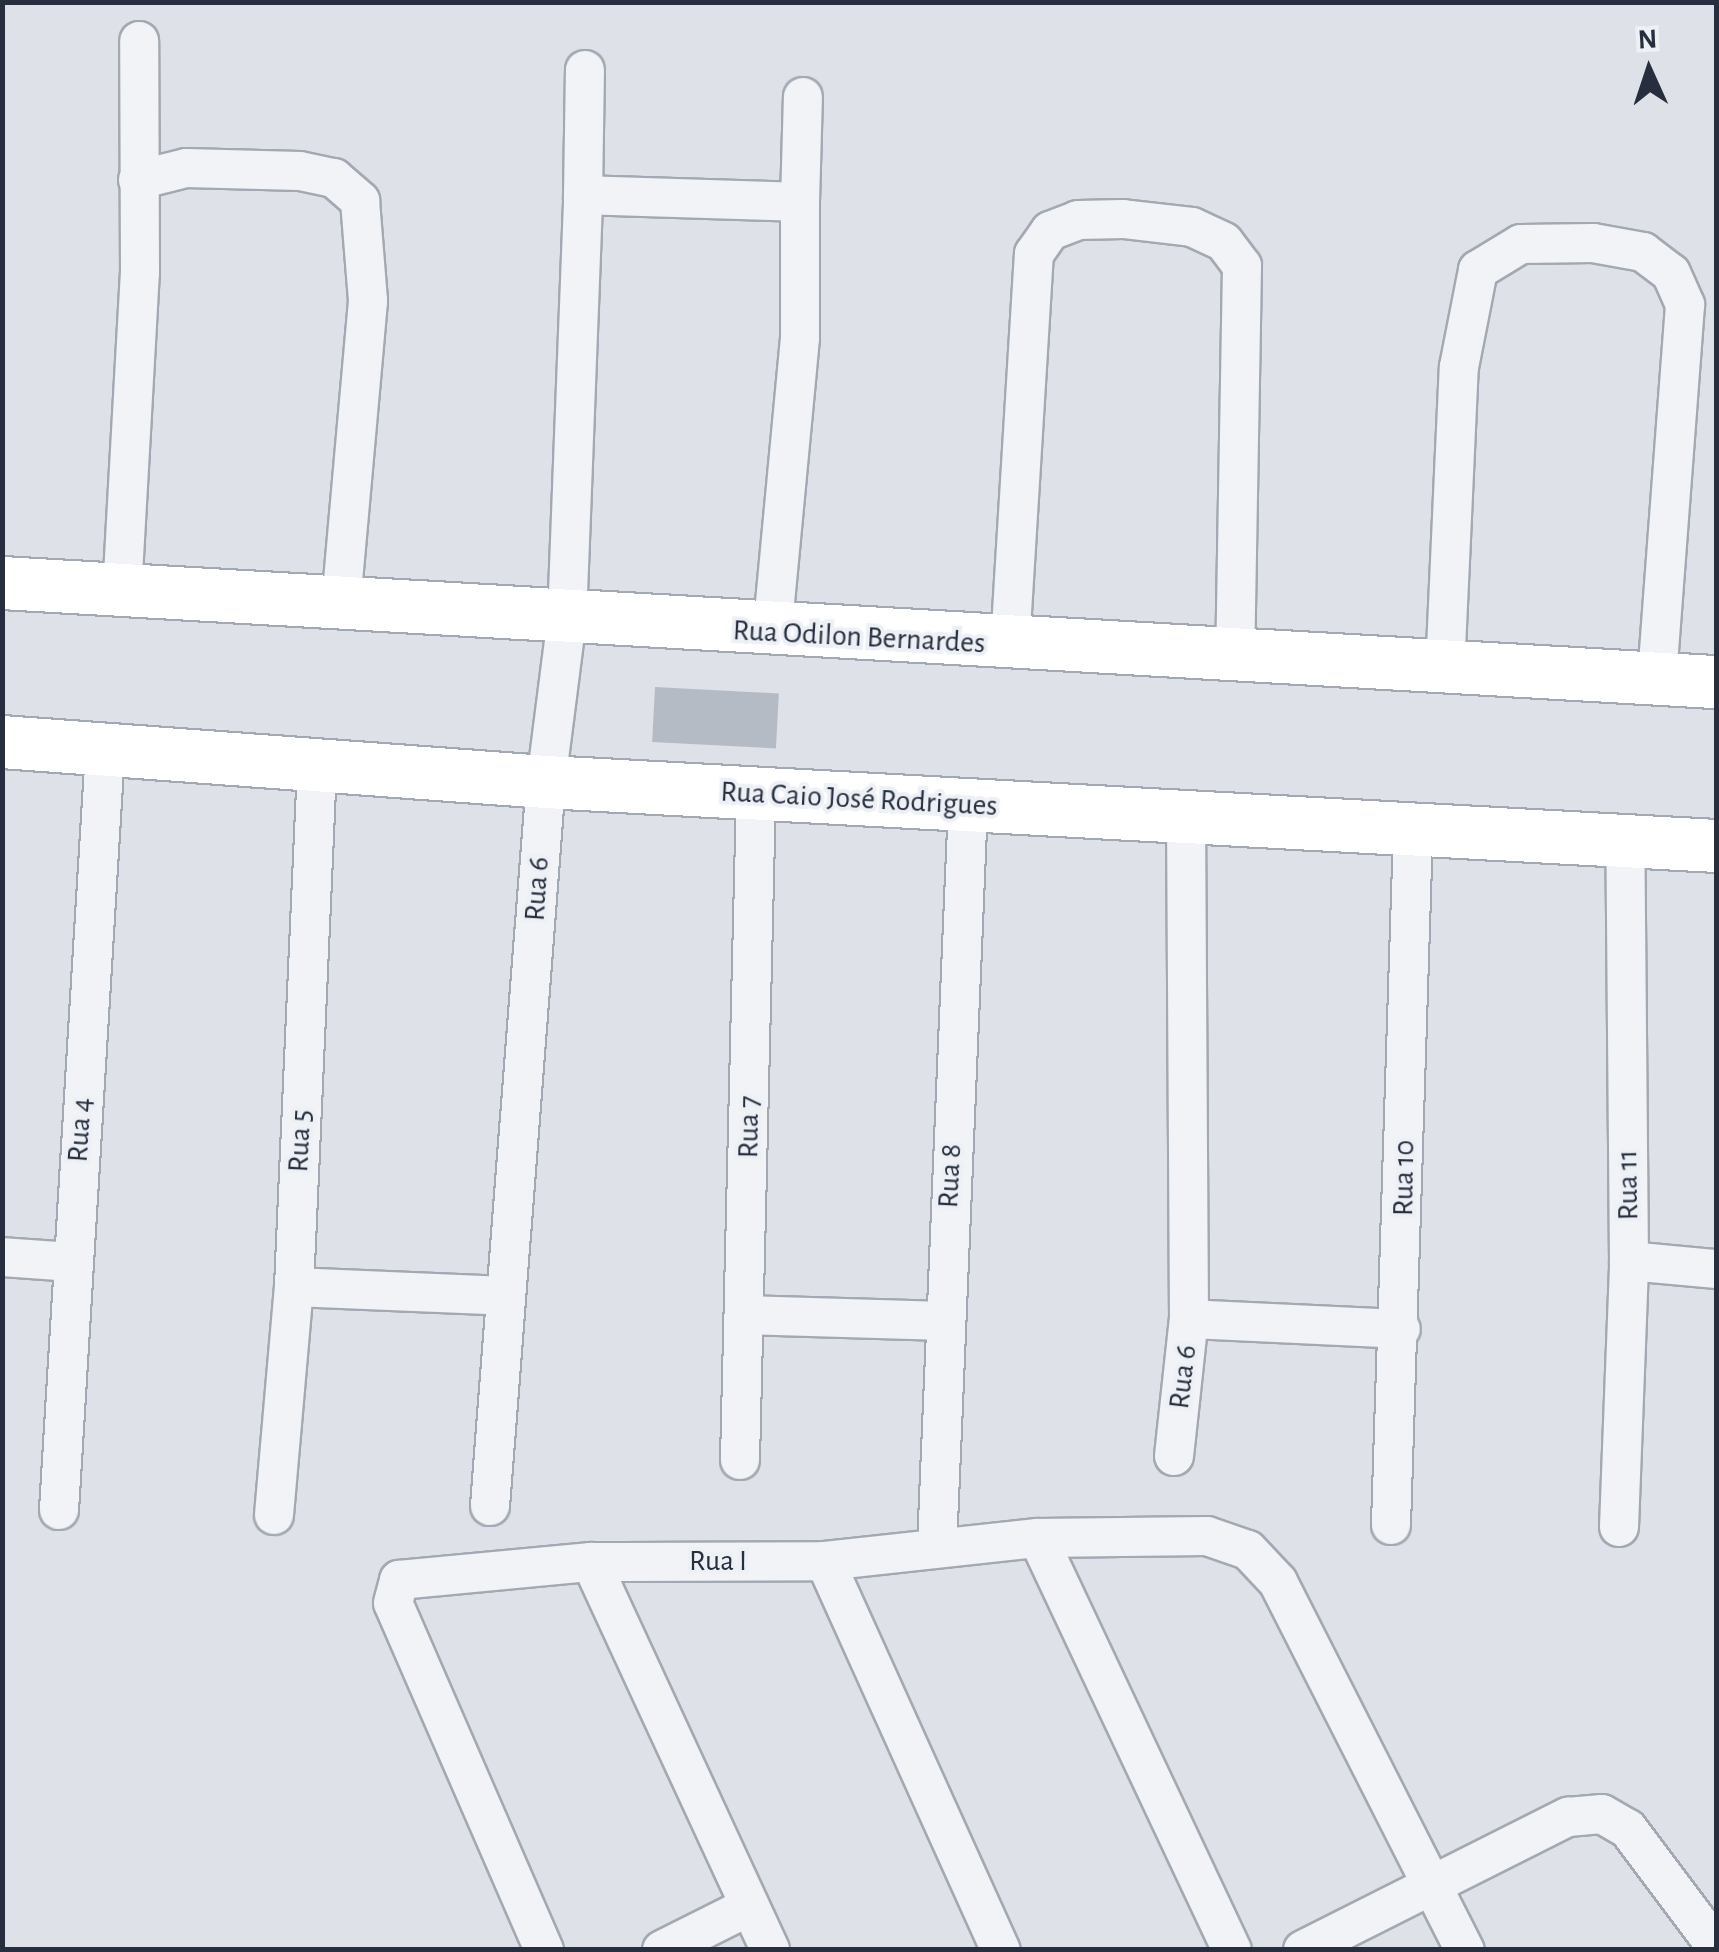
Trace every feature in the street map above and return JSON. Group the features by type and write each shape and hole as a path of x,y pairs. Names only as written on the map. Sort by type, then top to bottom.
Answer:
{"street":[{"path":"122,593 138,180 139,42"},
{"name":"Rua 6","path":"490,1506 546,782 567,619 585,70"},
{"path":"772,634 802,262 803,97"},
{"path":"138,180 186,168 334,178 360,200 366,227 341,604"},
{"path":"582,195 800,202"},
{"path":"1010,645 1034,254 1050,231 1078,220 1123,219 1192,227 1224,242 1242,266 1234,659"},
{"path":"1445,671 1464,314 1478,270 1521,244 1643,252 1671,272 1685,305 1658,679"},
{"name":"Rua Odilon Bernardes","path":"2,583 772,634 1716,682"},
{"name":"Rua Caio José Rodrigues","path":"2,742 546,782 1716,846"},
{"name":"Rua 4","path":"59,1510 105,751"},
{"name":"Rua 5","path":"274,1515 294,1286 317,767"},
{"name":"Rua 7","path":"740,1460 756,794"},
{"name":"Rua 8","path":"937,1547 943,1322 968,804"},
{"name":"Rua 6","path":"1174,1456 1190,1319 1186,818"},
{"name":"Rua 10","path":"1391,1524 1413,830"},
{"name":"Rua 11","path":"1619,1527 1629,1261 1624,842"},
{"path":"2,1257 72,1262"},
{"path":"1629,1261 1716,1268"},
{"path":"294,1286 506,1296"},
{"path":"745,1315 943,1322"},
{"path":"1190,1319 1400,1328"},
{"name":"Rua I","path":"544,1950 393,1603 399,1580 592,1562 825,1561 1038,1538 1207,1536 1248,1550 1278,1582 1435,1888"},
{"path":"1038,1538 1232,1950"},
{"path":"825,1561 1001,1950"},
{"path":"592,1562 770,1950"},
{"path":"1303,1950 1435,1888 1568,1817 1602,1814 1628,1829 1716,1946"},
{"path":"1435,1888 1465,1950"},
{"path":"662,1950 748,1907"}],"building":[{"path":"655,687 779,693 776,748 652,742"}]}
